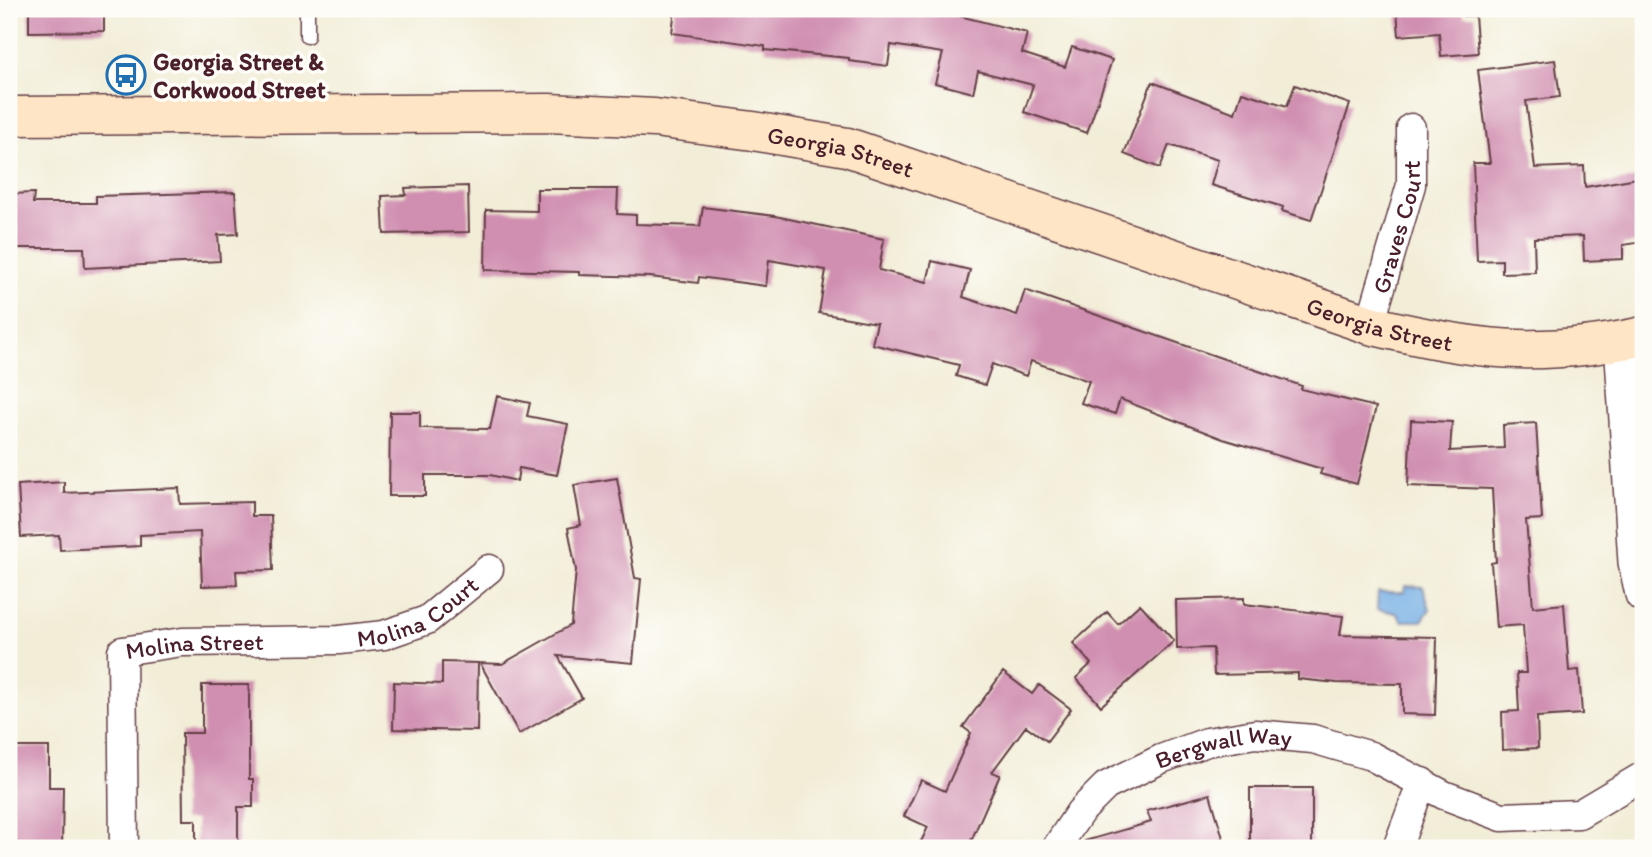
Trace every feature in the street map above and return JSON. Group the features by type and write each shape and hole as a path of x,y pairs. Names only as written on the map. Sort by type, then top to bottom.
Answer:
{"main road":[{"name":"Georgia Street","path":"9,116 550,113 655,118 753,131 847,147 1370,325 1444,344 1500,351 1550,350 1633,338"}],"street":[{"name":"Graves Court","path":"1370,325 1411,185 1411,128"},
{"path":"1633,338 1636,562 1643,594"},
{"name":"Molina Court","path":"339,640 384,635 427,620 489,569"},
{"name":"Molina Street","path":"124,848 122,651 182,642 339,640"},
{"name":"Bergwall Way","path":"1056,848 1080,812 1106,786 1161,759 1207,742 1255,734 1313,738 1371,756 1444,795 1502,817 1579,814 1643,776"},
{"path":"1397,848 1422,782"}],"lane":[{"path":"307,9 307,36"}],"water":[{"path":"1405,586 1423,587 1430,609 1422,621 1402,621 1396,613 1377,609 1378,592 1404,592"}],"building":[{"path":"29,9 104,9 104,31 29,32"},
{"path":"675,9 932,9 1027,33 1022,53 1065,67 1072,47 1112,60 1087,133 1024,112 1033,85 978,71 973,93 935,83 943,53 891,45 888,66 849,61 849,58 765,50 765,46 672,33"},
{"path":"1397,9 1463,9 1464,16 1475,16 1478,53 1441,56 1439,33 1399,36"},
{"path":"1555,60 1560,97 1526,101 1535,168 1584,166 1585,187 1643,177 1643,242 1623,245 1623,259 1584,261 1583,236 1534,238 1535,272 1502,273 1502,260 1477,261 1473,163 1490,163 1478,70"},
{"path":"1152,82 1235,113 1242,92 1287,106 1295,85 1350,104 1311,220 1282,211 1283,207 1211,185 1218,160 1169,145 1160,168 1124,154"},
{"path":"468,186 469,232 384,234 382,196 406,195 405,188"},
{"path":"537,189 618,189 617,214 636,215 636,224 700,226 703,207 775,216 884,239 879,270 927,282 932,261 970,270 963,297 1017,315 1025,290 1302,386 1301,389 1376,407 1357,484 1320,474 1322,469 1223,439 1120,399 1115,414 1081,403 1089,381 1031,361 1026,376 992,364 985,385 956,376 959,365 872,344 877,323 819,313 826,270 769,260 766,286 699,277 698,283 650,277 579,275 579,272 485,270 486,210 537,211"},
{"path":"235,192 238,234 218,235 220,261 85,268 84,248 9,248 9,194 34,193 33,203 96,203 96,196"},
{"path":"497,396 530,403 527,416 568,424 557,475 519,468 517,481 490,475 425,475 425,496 389,496 390,412 420,412 420,428 490,429"},
{"path":"1411,420 1452,422 1450,451 1504,448 1503,425 1536,423 1542,519 1526,520 1533,607 1564,604 1569,671 1579,670 1582,714 1537,717 1538,748 1503,750 1502,712 1519,711 1517,673 1526,673 1523,625 1496,627 1491,563 1496,562 1492,489 1408,486"},
{"path":"617,478 635,578 641,579 633,663 558,656 582,698 519,734 480,663 502,664 571,625 576,570 568,528 581,525 574,485"},
{"path":"64,482 64,493 179,488 180,504 252,502 252,516 271,516 273,570 236,571 237,585 202,586 200,532 140,535 140,546 60,550 59,535 21,537 18,485"},
{"path":"1244,598 1244,604 1343,616 1340,635 1437,637 1435,715 1402,714 1402,684 1337,683 1298,679 1298,673 1214,675 1213,648 1177,649 1176,600"},
{"path":"1140,604 1174,641 1101,706 1076,678 1091,664 1073,643 1107,612 1118,624"},
{"path":"442,662 478,663 477,731 393,729 394,682 442,684"},
{"path":"1003,672 1032,694 1039,685 1071,709 1047,741 1026,726 992,772 1000,775 968,848 918,848 928,827 904,816 921,780 945,791 971,733 963,727"},
{"path":"202,685 249,685 249,779 253,779 253,807 238,807 238,848 196,848 196,820 183,820 182,733 202,733"},
{"path":"9,747 49,747 49,787 63,787 62,848 9,848"},
{"path":"1250,788 1312,788 1312,848 1250,848"},
{"path":"1210,794 1226,848 1086,848 1085,841 1151,822 1147,811"}],"place":[{"name":"Georgia Street & Corkwood Street","path":"126,75"}]}
